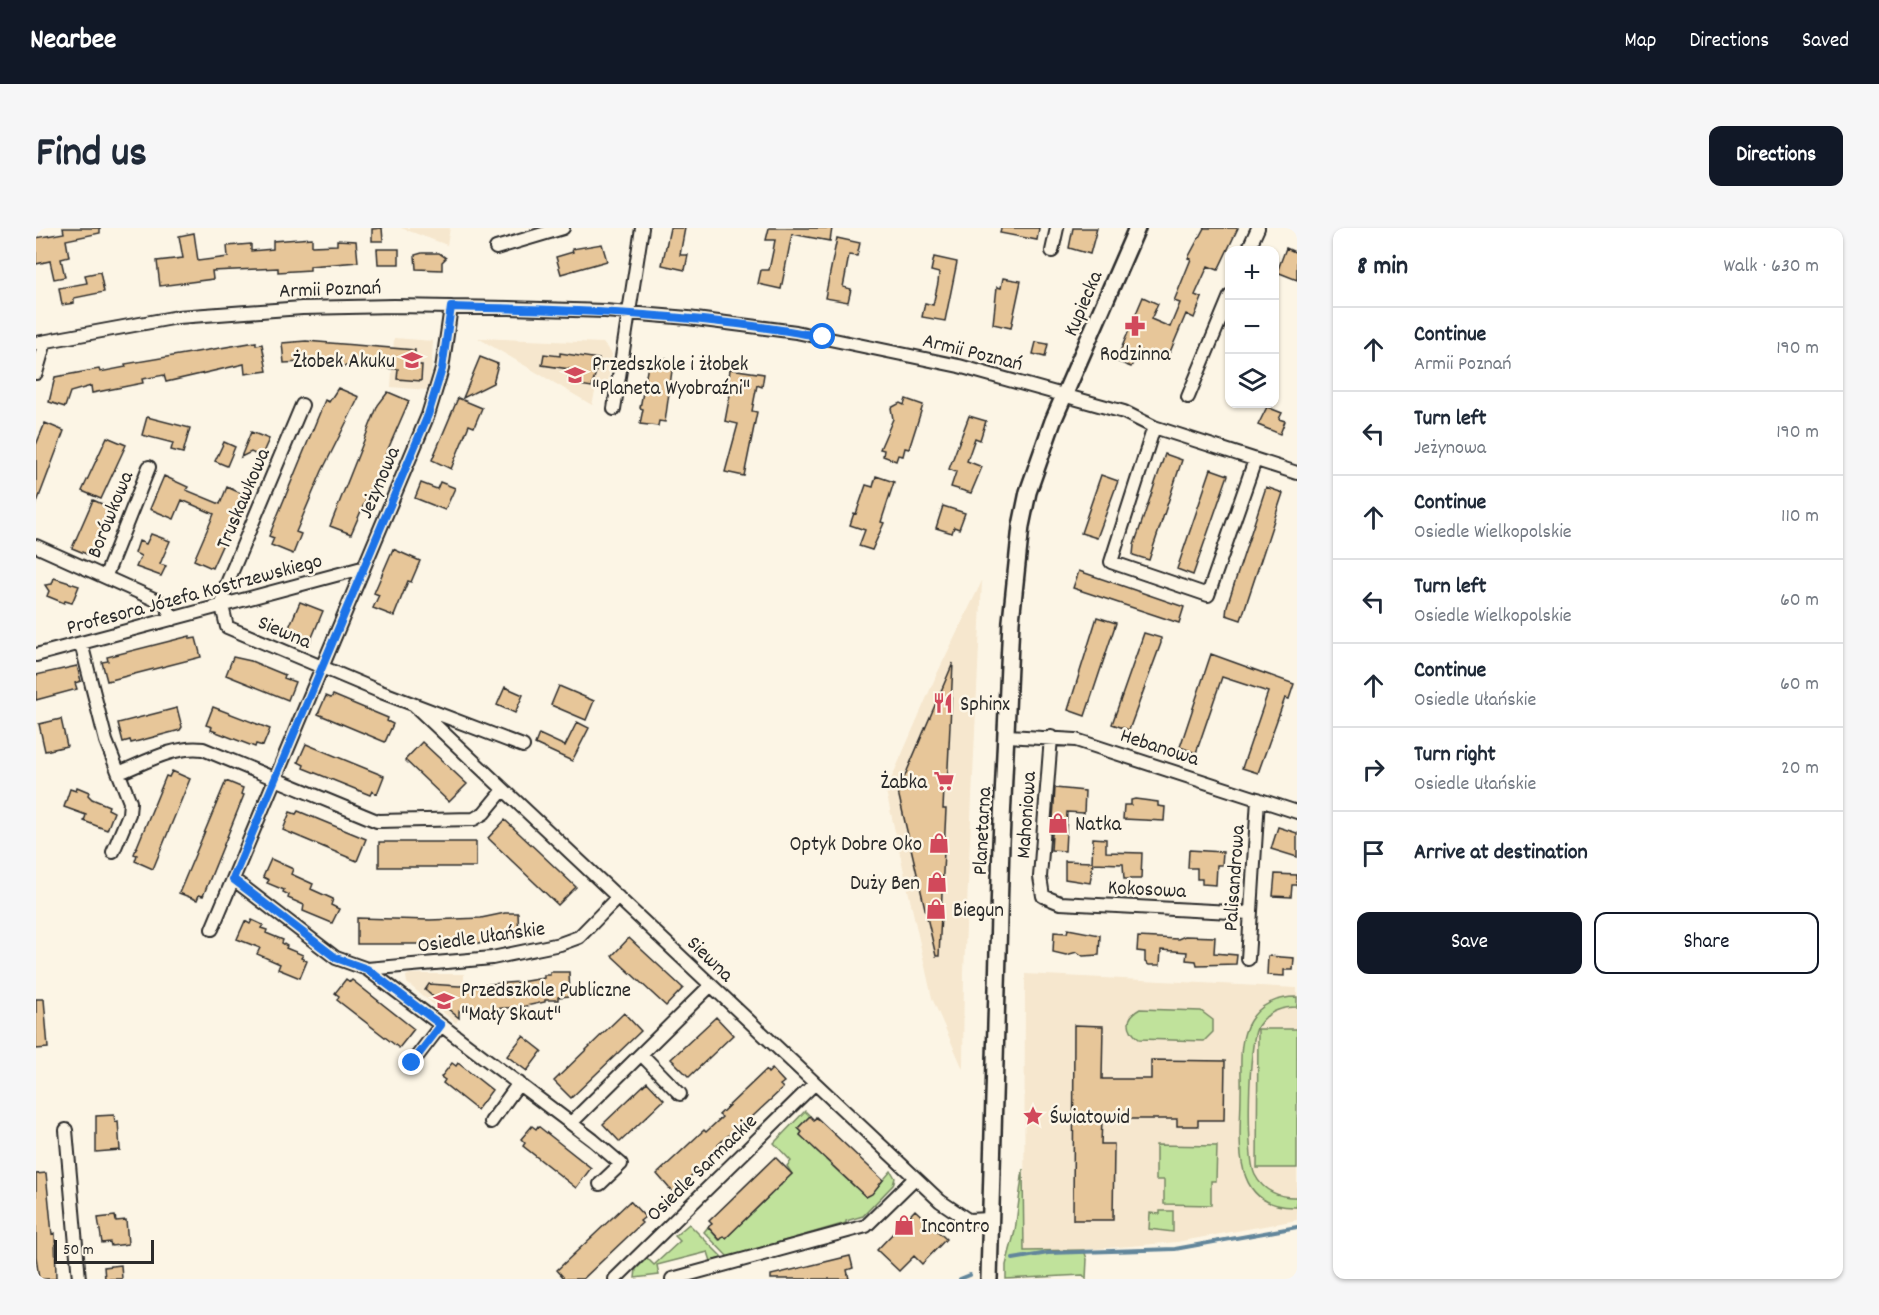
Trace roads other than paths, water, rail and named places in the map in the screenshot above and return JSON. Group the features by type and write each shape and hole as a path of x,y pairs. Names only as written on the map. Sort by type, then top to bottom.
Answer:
{"street":[{"path":"496,248 563,228"},
{"path":"614,409 642,228"},
{"path":"1052,251 1057,228"},
{"name":"Kupiecka","path":"1065,394 1137,228"},
{"path":"1250,246 1258,228"},
{"path":"1188,397 1228,300"},
{"name":"Armii Poznań","path":"41,343 150,322 215,313 313,308 451,307 628,313 727,322 823,337 959,366 1065,394 1124,412 1154,427 1297,473"},
{"name":"Jeżynowa","path":"212,929 437,389 451,307"},
{"path":"36,373 41,343"},
{"name":"Planetarna","path":"989,1279 995,1000 1012,600 1021,526 1038,460 1065,394"},
{"name":"Truskawkowa","path":"222,606 225,588 302,405"},
{"path":"1154,427 1111,562 1208,596 1255,460"},
{"name":"Borówkowa","path":"106,575 150,467"},
{"path":"36,546 106,575 165,604 173,619"},
{"name":"Profesora Józefa Kostrzewskiego","path":"36,654 362,568"},
{"name":"Siewna","path":"222,606 225,622 232,630 414,705 523,746"},
{"path":"81,643 106,741 129,796 130,808 113,852"},
{"name":"Siewna","path":"414,705 915,1178 960,1216 971,1220 990,1219"},
{"name":"Hebanowa","path":"1007,736 1051,737 1086,742 1297,812"},
{"name":"Mahoniowa","path":"1043,896 1040,877 1051,737"},
{"path":"119,773 154,758 195,748 377,821 474,819 484,813 503,790"},
{"name":"Palisandrowa","path":"1248,959 1258,799"},
{"name":"Osiedle Ułańskie","path":"233,879 336,958 367,969 519,1083 621,1164 600,1184"},
{"name":"Kokosowa","path":"1043,896 1060,903 1250,913"},
{"name":"Osiedle Ułańskie","path":"367,969 492,958 560,944 579,937 618,897"},
{"path":"571,1123 711,985"},
{"path":"412,1063 441,1025"},
{"path":"641,1054 680,1094"},
{"path":"491,1122 519,1083"},
{"name":"Osiedle Sarmackie","path":"615,1279 814,1084"},
{"path":"66,1130 79,1279"},
{"path":"672,1279 866,1226 915,1178"}],"waterway":[{"path":"1013,1259 1048,1253 1175,1249 1297,1227"},
{"path":"960,1279 970,1275"}],"place":[{"name":"Rodzinna","path":"1135,326"},
{"name":"Żłobek Akuku","path":"412,360"},
{"name":"Przedszkole i żłobek \"Planeta Wyobraźni\"","path":"575,375"},
{"name":"Sphinx","path":"943,703"},
{"name":"Żabka","path":"944,781"},
{"name":"Natka","path":"1058,823"},
{"name":"Optyk Dobre Oko","path":"939,843"},
{"name":"Duży Ben","path":"937,882"},
{"name":"Biegun","path":"936,909"},
{"name":"Przedszkole Publiczne \"Mały Skaut\"","path":"444,1001"},
{"name":"Światowid","path":"1033,1116"},
{"name":"Incontro","path":"904,1225"}]}
